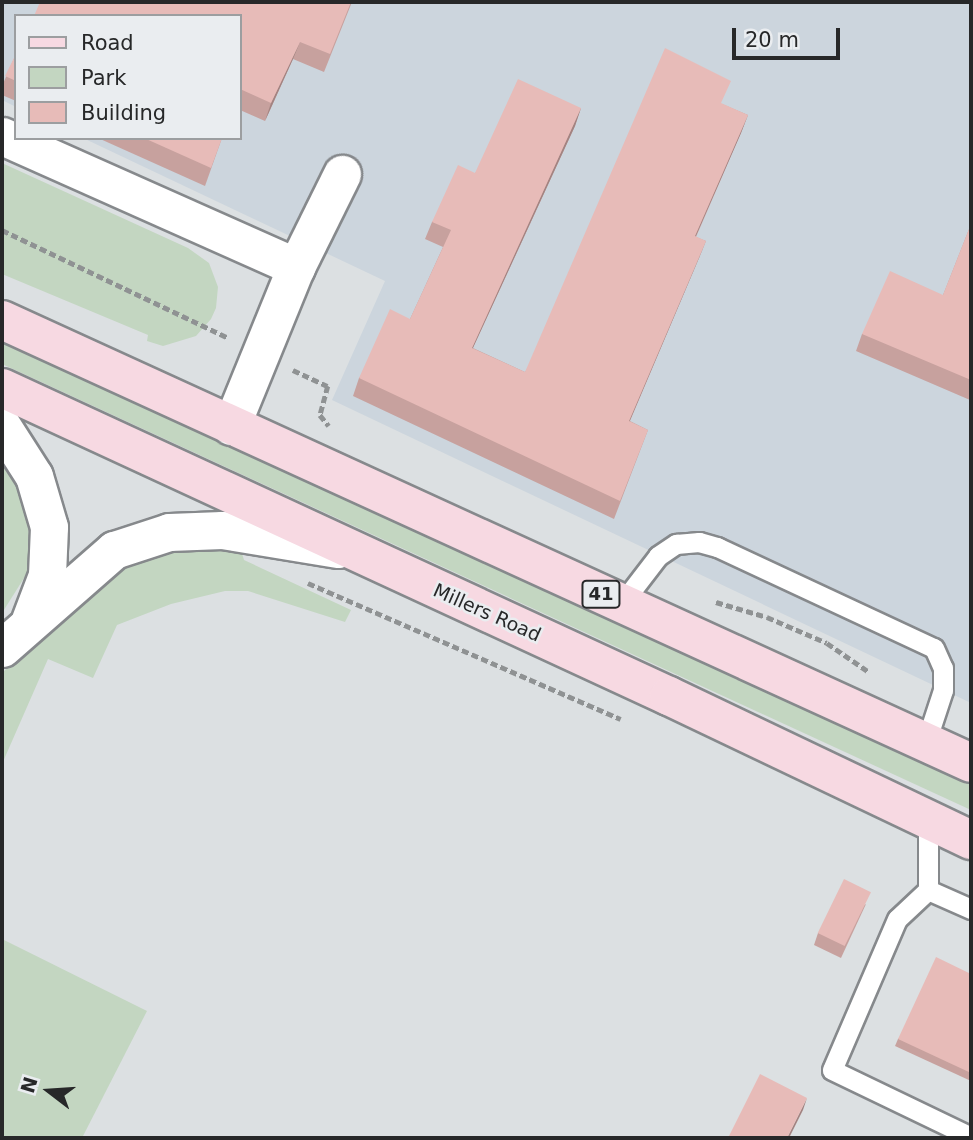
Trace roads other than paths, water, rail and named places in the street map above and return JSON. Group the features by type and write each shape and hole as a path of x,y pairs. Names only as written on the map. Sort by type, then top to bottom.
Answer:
{"main road":[{"name":"41","path":"2,320 971,763"},
{"name":"Millers Road","path":"2,388 348,551 669,696 971,840"}],"street":[{"path":"2,136 296,267"},
{"path":"231,426 296,267 342,174"},
{"path":"2,426 34,476 49,527 47,575 29,621"},
{"path":"2,648 29,621 114,550 169,532 222,530 348,551"}],"lane":[{"path":"622,603 657,556 676,544 699,542 717,547 934,648 943,668 943,690 926,742"},
{"path":"928,819 928,890 897,919 832,1070 971,1137"},
{"path":"928,890 971,909"}]}
